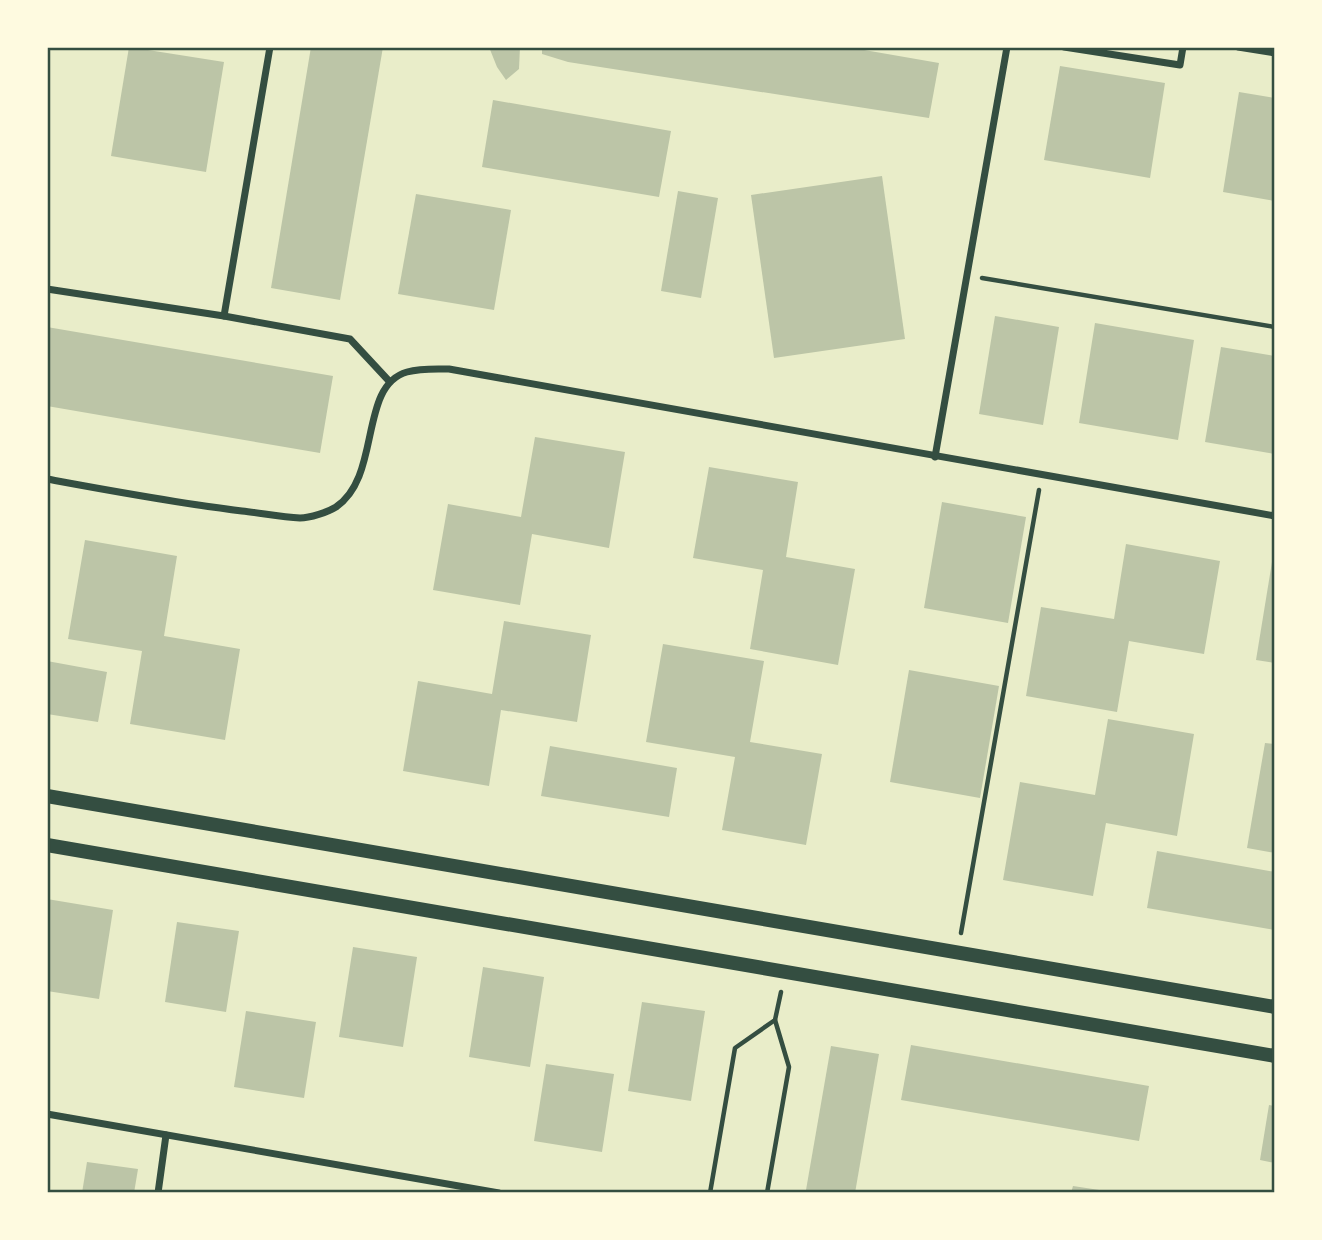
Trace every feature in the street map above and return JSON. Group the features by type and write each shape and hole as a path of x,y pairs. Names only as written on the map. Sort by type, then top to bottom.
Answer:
{"main road":[{"path":"47,796 1275,1007"},
{"path":"47,845 1275,1056"}],"street":[{"path":"224,316 270,47"},
{"path":"935,457 1007,47"},
{"path":"1064,47 1180,65 1183,47"},
{"path":"1238,47 1275,53"},
{"path":"47,289 224,316 350,339 389,381"},
{"path":"47,479 168,502 304,518 335,508 353,490 364,466 379,398 389,381 404,372 449,369 1275,516"},
{"path":"47,1114 499,1193"},
{"path":"158,1193 166,1135"}],"path":[{"path":"967,275 1275,327"},
{"path":"957,953 1041,475"},
{"path":"766,1193 789,1067 775,1020 785,970"},
{"path":"710,1193 735,1048 775,1020"}],"building":[{"path":"129,47 224,62 206,172 111,156"},
{"path":"311,47 383,47 340,300 271,288"},
{"path":"489,47 520,47 519,69 506,80"},
{"path":"542,47 847,47 939,63 929,118 568,62 542,54"},
{"path":"1060,66 1165,83 1150,178 1044,160"},
{"path":"1239,92 1275,98 1275,201 1223,192"},
{"path":"493,100 671,131 659,197 482,167"},
{"path":"882,176 905,339 774,358 751,195"},
{"path":"678,191 718,198 701,298 661,291"},
{"path":"416,194 511,210 494,310 398,294"},
{"path":"995,316 1059,327 1043,425 979,414"},
{"path":"1095,323 1194,340 1178,440 1079,423"},
{"path":"47,327 333,376 320,453 47,406"},
{"path":"1221,347 1275,356 1275,454 1205,442"},
{"path":"535,437 625,452 609,548 532,534 520,605 433,590 448,504 521,517"},
{"path":"709,467 798,482 786,557 855,569 838,665 750,649 763,570 693,558"},
{"path":"942,502 1026,517 1008,623 924,608"},
{"path":"85,540 177,556 164,636 240,649 225,740 130,724 142,651 68,639"},
{"path":"1126,544 1220,561 1204,654 1129,641 1117,712 1026,696 1041,607 1114,619"},
{"path":"1272,562 1275,563 1275,663 1256,660"},
{"path":"504,621 591,635 577,722 501,710 489,786 403,771 418,681 492,694"},
{"path":"663,644 764,661 750,742 822,754 806,845 722,830 735,757 646,742"},
{"path":"47,661 107,672 98,722 47,714"},
{"path":"909,670 999,686 980,798 890,782"},
{"path":"1108,719 1194,734 1177,836 1106,823 1093,896 1003,880 1020,782 1095,795"},
{"path":"1265,743 1275,744 1275,853 1247,848"},
{"path":"550,746 677,768 669,817 541,796"},
{"path":"1157,851 1275,872 1275,930 1147,908"},
{"path":"47,899 113,910 99,999 47,991"},
{"path":"177,922 239,931 226,1012 165,1002"},
{"path":"353,947 417,957 403,1047 339,1037"},
{"path":"483,967 544,977 530,1067 469,1057"},
{"path":"642,1002 705,1011 691,1101 628,1091"},
{"path":"246,1011 316,1022 304,1098 234,1087"},
{"path":"911,1045 1149,1086 1139,1141 901,1100"},
{"path":"831,1046 879,1054 855,1193 806,1190"},
{"path":"546,1064 614,1074 602,1152 534,1141"},
{"path":"1269,1105 1275,1106 1275,1163 1260,1160"},
{"path":"87,1162 138,1169 134,1193 82,1193"},
{"path":"1073,1186 1106,1191 1106,1193 1071,1193"}]}
